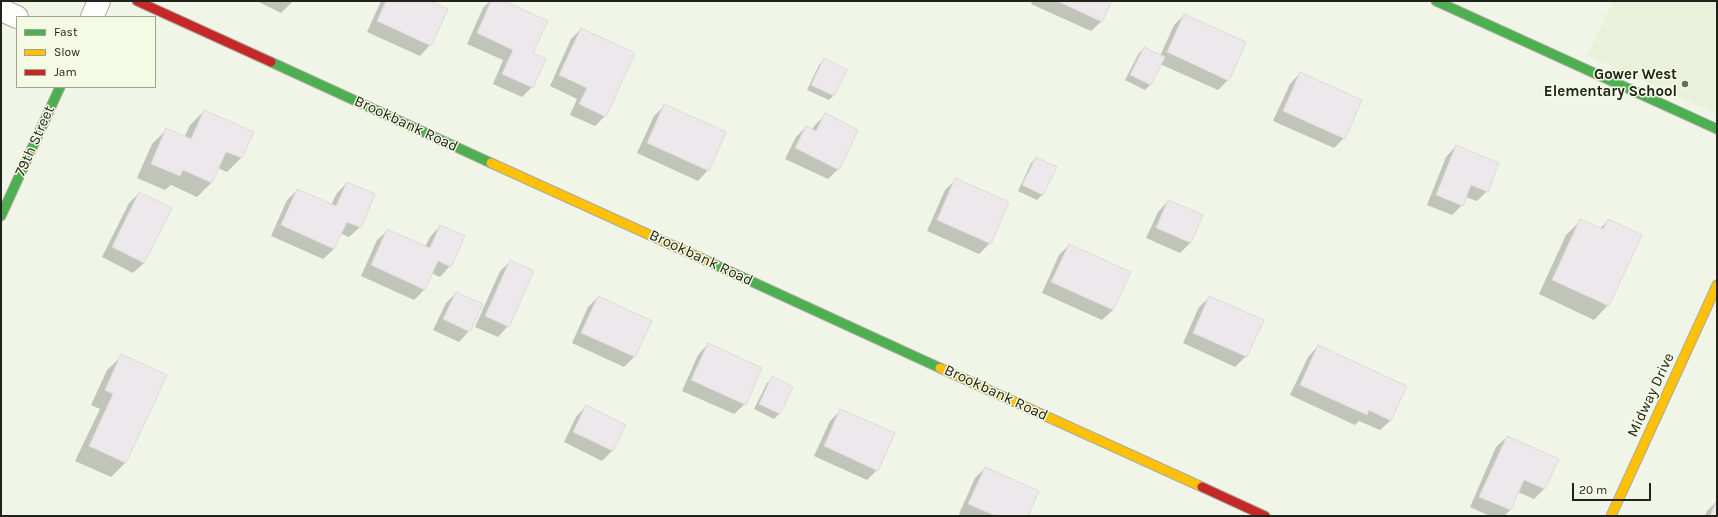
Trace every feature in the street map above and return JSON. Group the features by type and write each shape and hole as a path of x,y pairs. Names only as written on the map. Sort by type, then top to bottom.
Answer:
{"street":[{"path":"92,16 99,1"},
{"name":"Brookbank Road","path":"137,1 1265,516"},
{"path":"1436,1 1717,129"},
{"path":"1,10 16,17"},
{"name":"79th Street","path":"1,216 60,88"},
{"name":"Midway Drive","path":"1611,516 1717,286"}],"shaded area":[{"name":"Gower West Elementary School","path":"1613,1 1717,1 1717,114 1587,55"}],"building":[{"path":"386,1 430,1 448,9 431,46 377,21"},
{"path":"491,1 504,1 548,21 533,53 546,59 533,88 502,74 513,50 477,33"},
{"path":"1057,1 1112,1 1102,22"},
{"path":"1184,14 1246,42 1229,81 1167,52"},
{"path":"581,28 635,53 606,117 579,104 587,88 559,75"},
{"path":"1144,47 1165,57 1151,85 1130,75"},
{"path":"824,58 847,70 834,96 811,85"},
{"path":"1300,72 1362,100 1345,139 1283,111"},
{"path":"664,104 726,132 709,171 647,143"},
{"path":"204,110 254,132 242,158 226,152 212,183 183,170 180,176 151,164 166,128 191,139"},
{"path":"825,113 858,130 839,170 795,148 806,126 816,131"},
{"path":"1456,145 1499,163 1488,192 1471,185 1463,206 1436,195"},
{"path":"1036,157 1057,167 1043,195 1022,185"},
{"path":"955,178 1009,202 991,244 937,220"},
{"path":"347,182 375,194 361,228 347,222 334,249 281,225 297,189 336,206"},
{"path":"139,192 172,208 144,263 112,247"},
{"path":"1168,200 1203,215 1191,243 1156,228"},
{"path":"1580,219 1603,229 1608,219 1642,235 1609,306 1552,280"},
{"path":"440,225 465,236 451,267 438,261 425,290 371,265 387,229 430,248"},
{"path":"1069,244 1131,272 1113,310 1051,282"},
{"path":"510,260 534,271 509,327 485,316"},
{"path":"456,292 483,304 470,332 443,319"},
{"path":"598,296 652,321 635,357 581,333"},
{"path":"1209,296 1264,320 1247,357 1193,333"},
{"path":"708,343 762,368 746,405 691,380"},
{"path":"1318,345 1407,386 1391,421 1369,410 1367,415 1300,385"},
{"path":"121,354 167,375 126,463 89,446 113,394 105,390"},
{"path":"772,376 793,387 780,414 759,404"},
{"path":"586,405 626,425 613,451 573,432"},
{"path":"840,409 895,433 878,471 824,446"},
{"path":"1507,436 1559,459 1545,489 1524,480 1511,510 1479,497"},
{"path":"985,467 1039,491 1028,516 996,516 968,504"},
{"path":"1717,500 1717,516 1710,516"}],"traffic: fast":[{"path":"1436,1 1717,129"},
{"path":"271,62 491,163"},
{"path":"1,216 60,88"},
{"path":"707,261 940,368"}],"traffic: slow":[{"path":"491,163 707,261"},
{"path":"1611,516 1717,285"},
{"path":"940,368 1202,487"}],"traffic: jam":[{"path":"137,1 271,62"},
{"path":"1202,487 1265,516"}],"place":[{"name":"Gower West Elementary School","path":"1685,84"}]}
